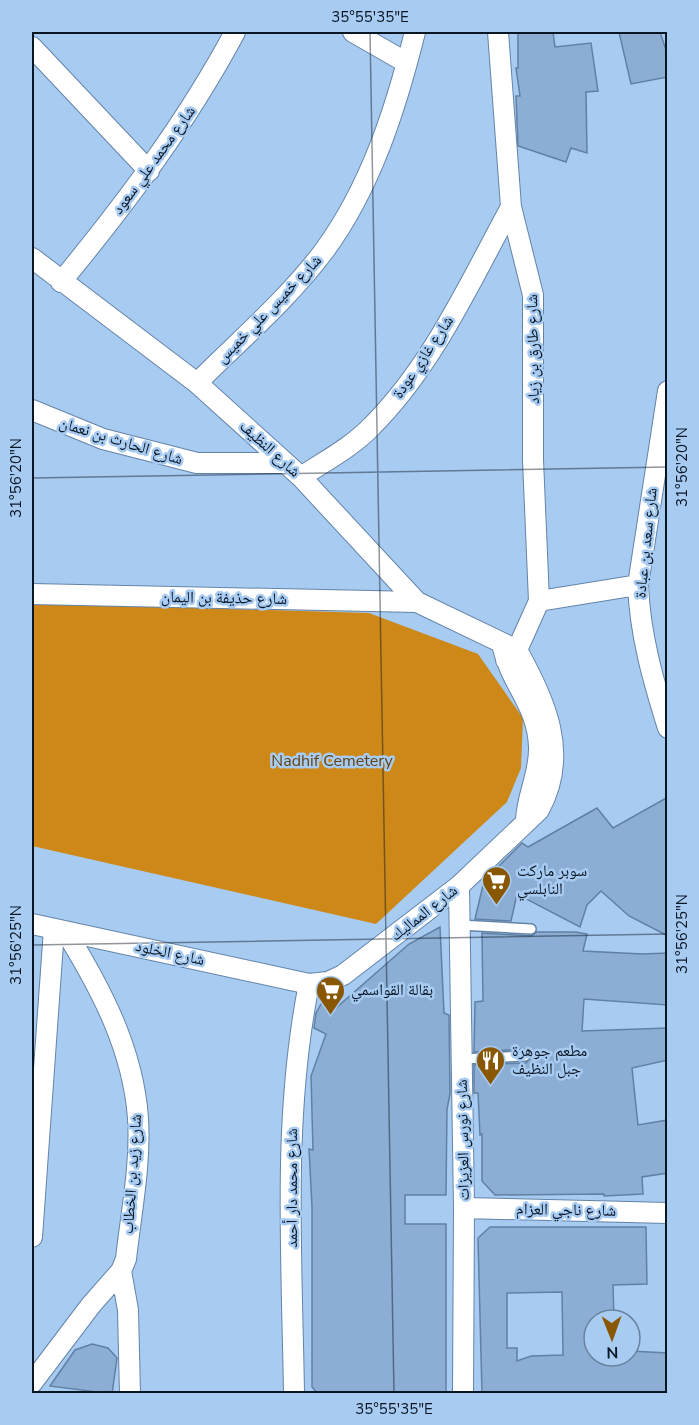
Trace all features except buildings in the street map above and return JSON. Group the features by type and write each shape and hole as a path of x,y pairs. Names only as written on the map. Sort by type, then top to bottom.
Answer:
{"street":[{"name":"شارع محمد علي سعود","path":"61,282 149,171 204,89 235,32"},
{"path":"353,32 407,63"},
{"name":"شارع خميس علي خميس","path":"197,383 300,280 345,219 378,151 415,32"},
{"name":"شارع طارق بن زياد","path":"498,32 511,207 528,266 534,304 533,460 539,601 508,651"},
{"path":"32,47 149,171"},
{"name":"شارع غازي عودة","path":"301,477 370,428 398,397 426,359 456,309 511,207"},
{"name":"شارع النظيف","path":"32,258 197,383 301,477 417,602 508,651"},
{"name":"شارع سعد بن عبادة","path":"668,391 638,585 639,614 648,665 668,728"},
{"name":"شارع الحارث بن نعمان","path":"32,410 104,439 187,461 285,463"},
{"path":"539,601 638,585"},
{"name":"شارع حذيفة بن اليمان","path":"32,594 417,602"},
{"name":"شارع المماليك","path":"309,984 328,982 362,963 459,886 545,799 553,744 549,715 541,693 508,651"},
{"path":"648,665 668,677"},
{"name":"شارع نورس العزيزات","path":"459,886 464,1208 463,1394"},
{"name":"شارع الخلود","path":"32,924 309,984"},
{"path":"32,1233 60,930"},
{"name":"شارع زيد بن الخطاب","path":"60,930 100,987 118,1032 135,1090 138,1120 124,1265 128,1310 130,1394"},
{"name":"شارع محمد دار أحمد","path":"294,1394 290,1136 299,1029 309,984"},
{"name":"شارع ناجي العزام","path":"464,1208 668,1213"},
{"path":"32,1383 124,1265"}],"lane":[{"path":"460,925 531,929"},
{"path":"462,1059 525,1056"}],"green space":[{"name":"Nadhif Cemetery","path":"32,603 369,613 478,654 523,718 521,768 507,802 376,924 32,846"}],"place":[{"name":"سوبر ماركت النابلسي","path":"496,906"},
{"name":"بقالة القواسمي","path":"330,1016"},
{"name":"مطعم جوهرة جبل النظيف","path":"491,1086"}]}
